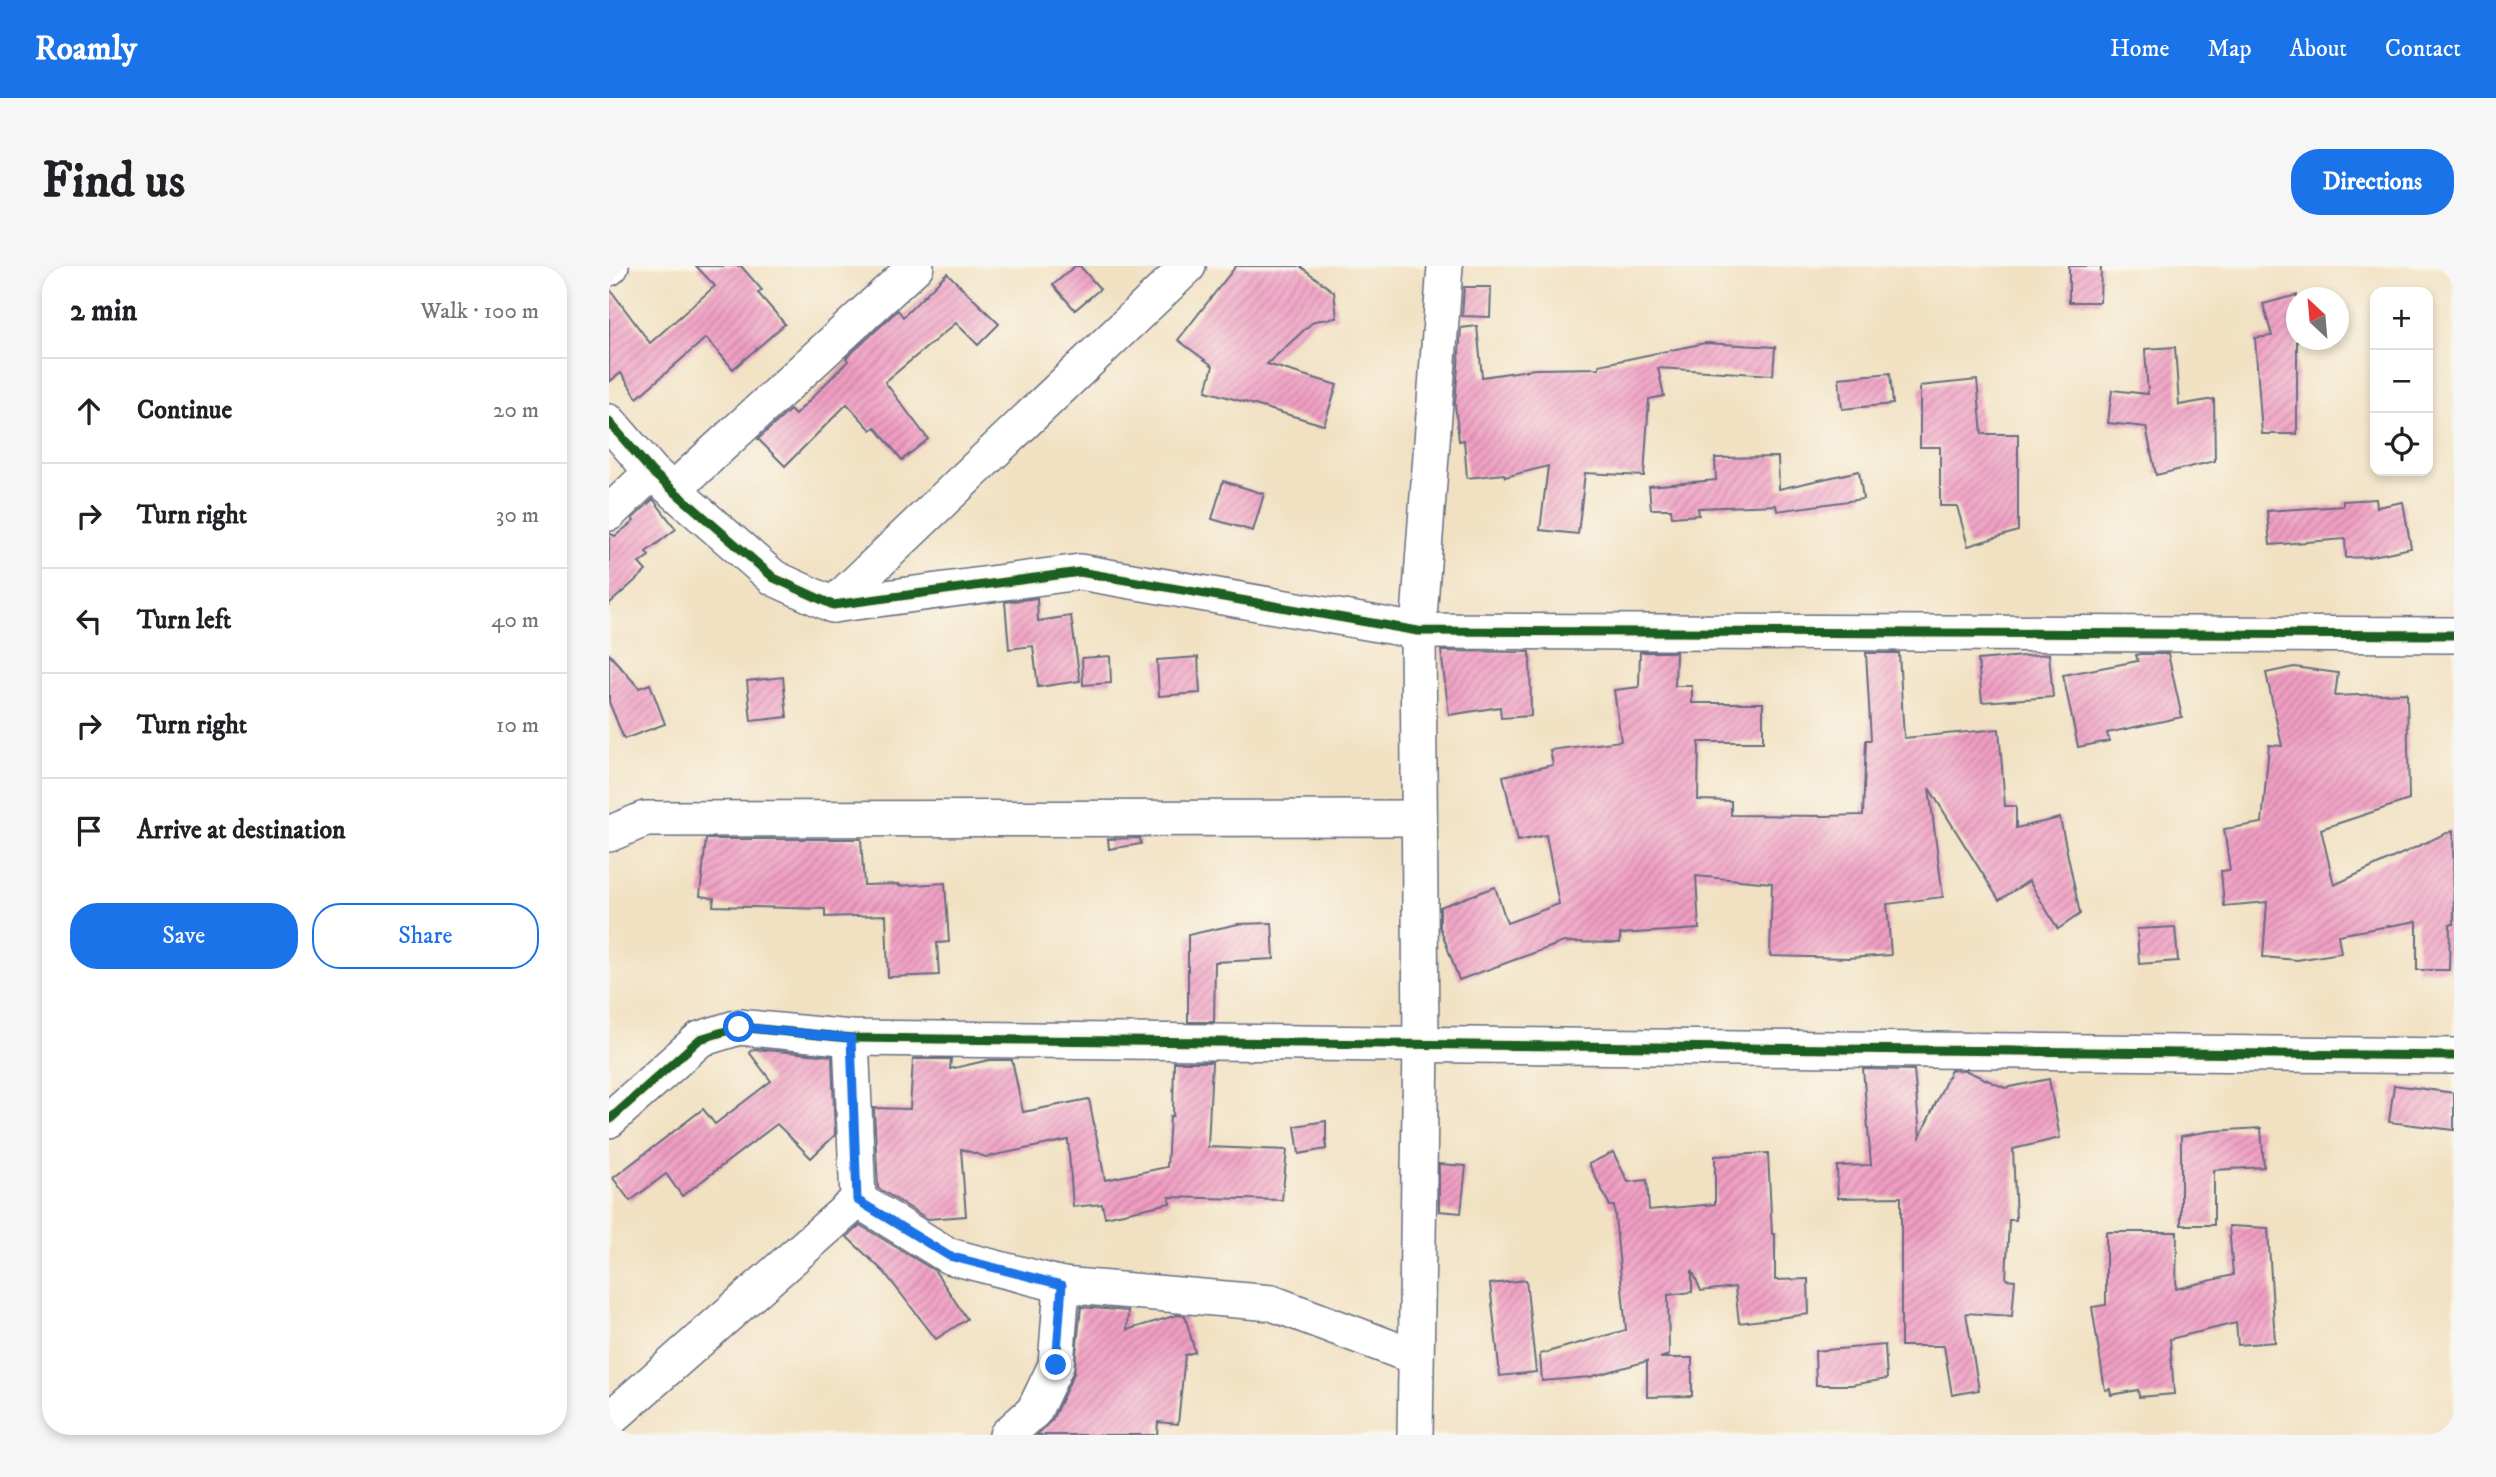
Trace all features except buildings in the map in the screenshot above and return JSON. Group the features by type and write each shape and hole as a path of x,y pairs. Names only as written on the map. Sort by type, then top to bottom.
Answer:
{"street":[{"path":"609,513 663,481 916,266"},
{"path":"834,605 1188,266"},
{"path":"1415,1435 1421,1045 1418,631 1445,266"},
{"path":"609,422 663,481 774,578 834,605 1080,572 1418,631 2454,635"},
{"path":"609,834 645,820 1419,818"},
{"path":"609,1120 699,1038 739,1027 851,1038 2454,1056"},
{"path":"851,1038 857,1200"},
{"path":"857,1200 949,1256 1062,1285 1272,1303 1415,1357"},
{"path":"609,1420 857,1200"},
{"path":"1007,1435 1034,1411 1056,1365 1062,1285"}],"cycle path":[{"path":"609,422 652,472 774,578 833,605 1080,572 1418,631 2454,635"},
{"path":"609,1120 700,1039 739,1027 851,1038 2454,1056"}],"route":[{"path":"739,1027 851,1038 857,1200 949,1256 1062,1285 1056,1365"}]}
